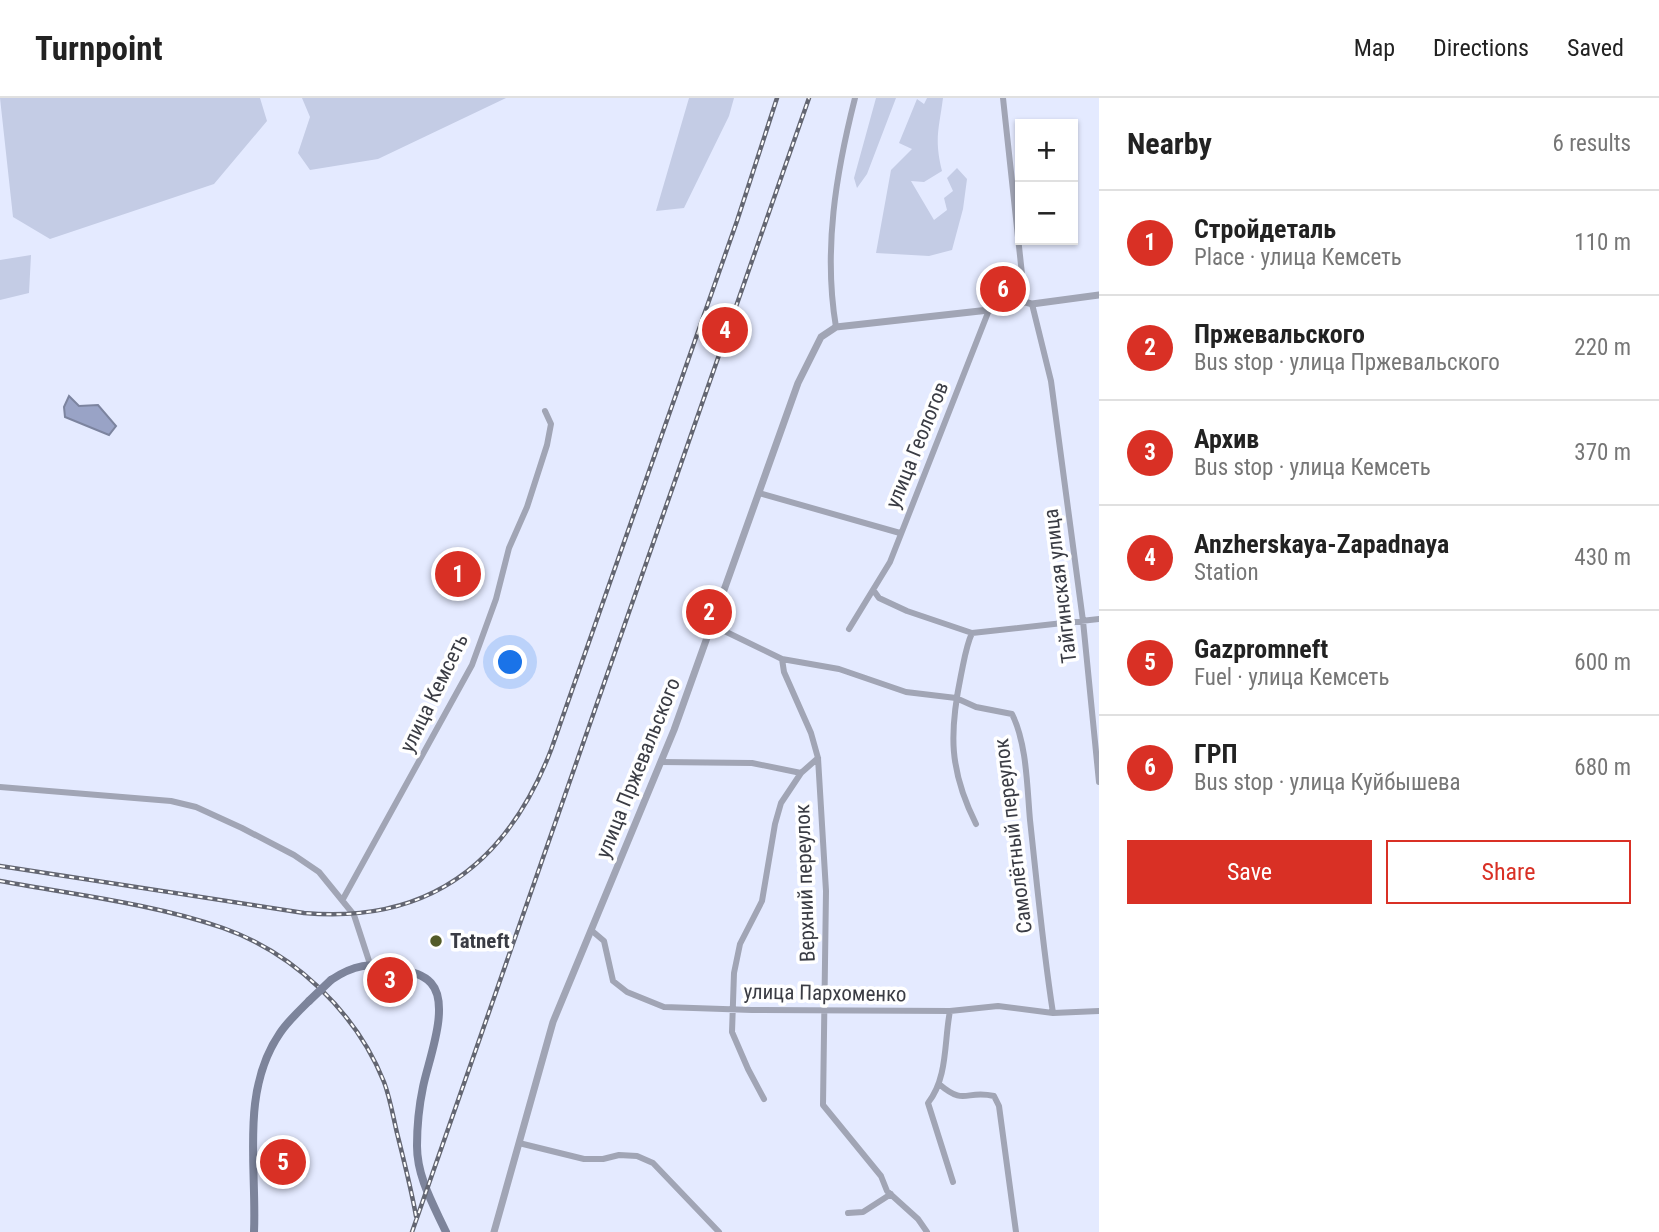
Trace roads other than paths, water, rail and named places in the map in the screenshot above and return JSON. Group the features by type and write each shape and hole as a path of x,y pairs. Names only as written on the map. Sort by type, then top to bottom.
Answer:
{"main road":[{"path":"254,1232 252,1135 256,1099 264,1065 280,1032 331,980 347,970 370,964 418,975 430,982 438,998 438,1020 422,1090 417,1144 422,1181 446,1232"}],"street":[{"path":"855,98 835,193 830,264 836,327 1099,295"},
{"name":"Тайгинская улица","path":"1003,98 1029,303 1051,381 1083,621 1099,782"},
{"name":"улица Геологов","path":"849,629 890,562 989,310"},
{"name":"улица Пржевальского","path":"494,1232 553,1021 661,762 812,351 821,337 836,327"},
{"name":"улица Кемсеть","path":"341,897 472,665 496,599 509,548 527,507 547,445 551,424 545,411"},
{"path":"758,494 900,533"},
{"path":"874,591 879,598 908,611 972,633 1099,619"},
{"name":"Самолётный переулок","path":"712,625 782,659 839,669 906,692 956,698 976,707 1012,714 1017,723 1023,757 1053,1013"},
{"name":"Самолётный переулок","path":"972,633 956,698 952,733 954,769 975,824"},
{"path":"764,1099 732,1032 734,973 740,944 762,901 781,803 801,773 818,758 811,733 784,672 782,659"},
{"name":"Верхний переулок","path":"818,758 826,891 823,1105 881,1176 891,1194 927,1232"},
{"path":"661,762 752,763 801,773"},
{"path":"0,786 171,801 195,807 242,828 319,872 354,915 370,964"},
{"name":"улица Пархоменко","path":"591,930 604,942 613,981 627,992 664,1007 950,1011 998,1006 1053,1013 1099,1011"},
{"path":"950,1011 943,1068 939,1084 928,1103 953,1182"},
{"path":"939,1084 960,1098 982,1093 993,1096 999,1106 1016,1232"},
{"path":"519,1143 584,1159 637,1156 653,1163 719,1232"},
{"path":"848,1213 863,1212 891,1194"}],"railway":[{"path":"0,866 304,913 348,914 389,908 425,896 458,878 486,855 511,825 533,790 551,750 737,221 777,98"},
{"path":"412,1232 809,98"},
{"path":"0,881 113,900 197,920 249,939 298,969 339,1009 372,1056 388,1094 416,1216"}],"place":[{"name":"ГРП","path":"1003,289"},
{"name":"Anzherskaya-Zapadnaya","path":"725,330"},
{"name":"Стройдеталь","path":"458,574"},
{"name":"Пржевальского","path":"709,612"},
{"name":"Tatneft","path":"436,941"},
{"name":"Архив","path":"390,980"},
{"name":"Gazpromneft","path":"283,1162"}]}
